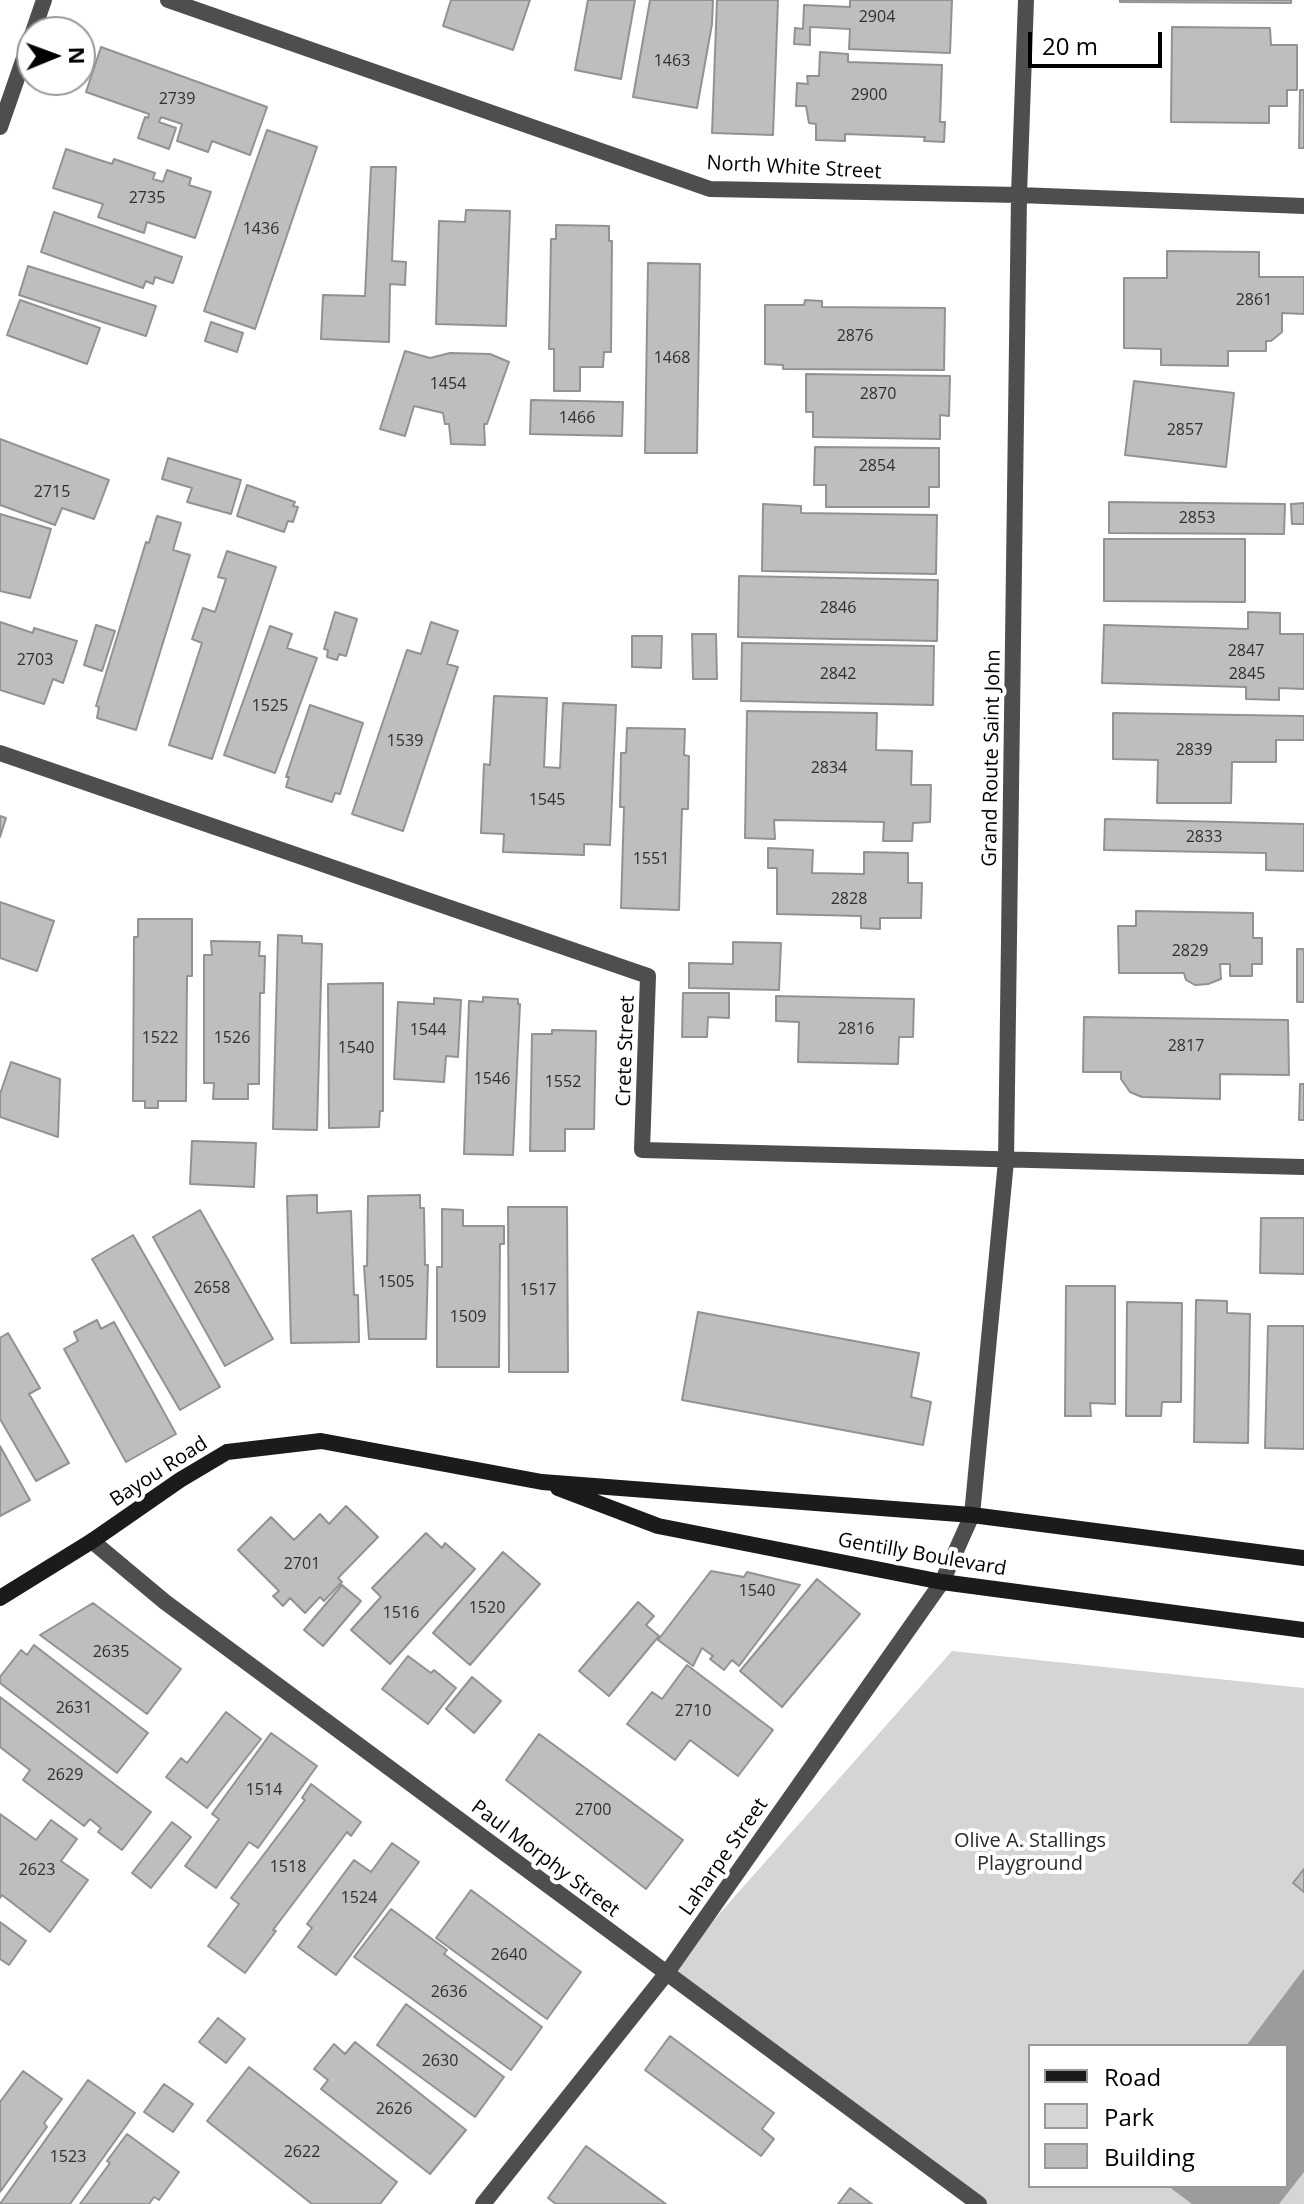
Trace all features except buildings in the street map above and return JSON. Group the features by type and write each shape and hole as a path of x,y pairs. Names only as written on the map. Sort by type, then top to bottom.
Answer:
{"main road":[{"name":"Bayou Road","path":"0,1598 227,1452 321,1441 407,1457"},
{"name":"Gentilly Boulevard","path":"407,1457 542,1482 972,1515 1304,1558"},
{"name":"Gentilly Boulevard","path":"542,1482 658,1526 942,1582 1304,1630"}],"street":[{"name":"North White Street","path":"168,0 710,189 1019,195 1304,206"},
{"name":"Grand Route Saint John","path":"972,1515 1006,1161 1019,195 1026,0"},
{"path":"0,127 16,80"},
{"name":"Crete Street","path":"0,753 648,976 642,1150 1304,1167"},
{"name":"Laharpe Street","path":"483,2204 666,1974 942,1582 972,1515"},
{"name":"Paul Morphy Street","path":"92,1541 165,1602 979,2204"}],"green space":[{"name":"Olive A. Stallings Playground","path":"952,1651 1304,1688 1304,2204 979,2204 666,1974"}],"shaded area":[{"path":"1304,1969 1304,2172 1279,2204 1192,2204 1171,2188 1288,2188 1288,2044 1248,2044"}]}
